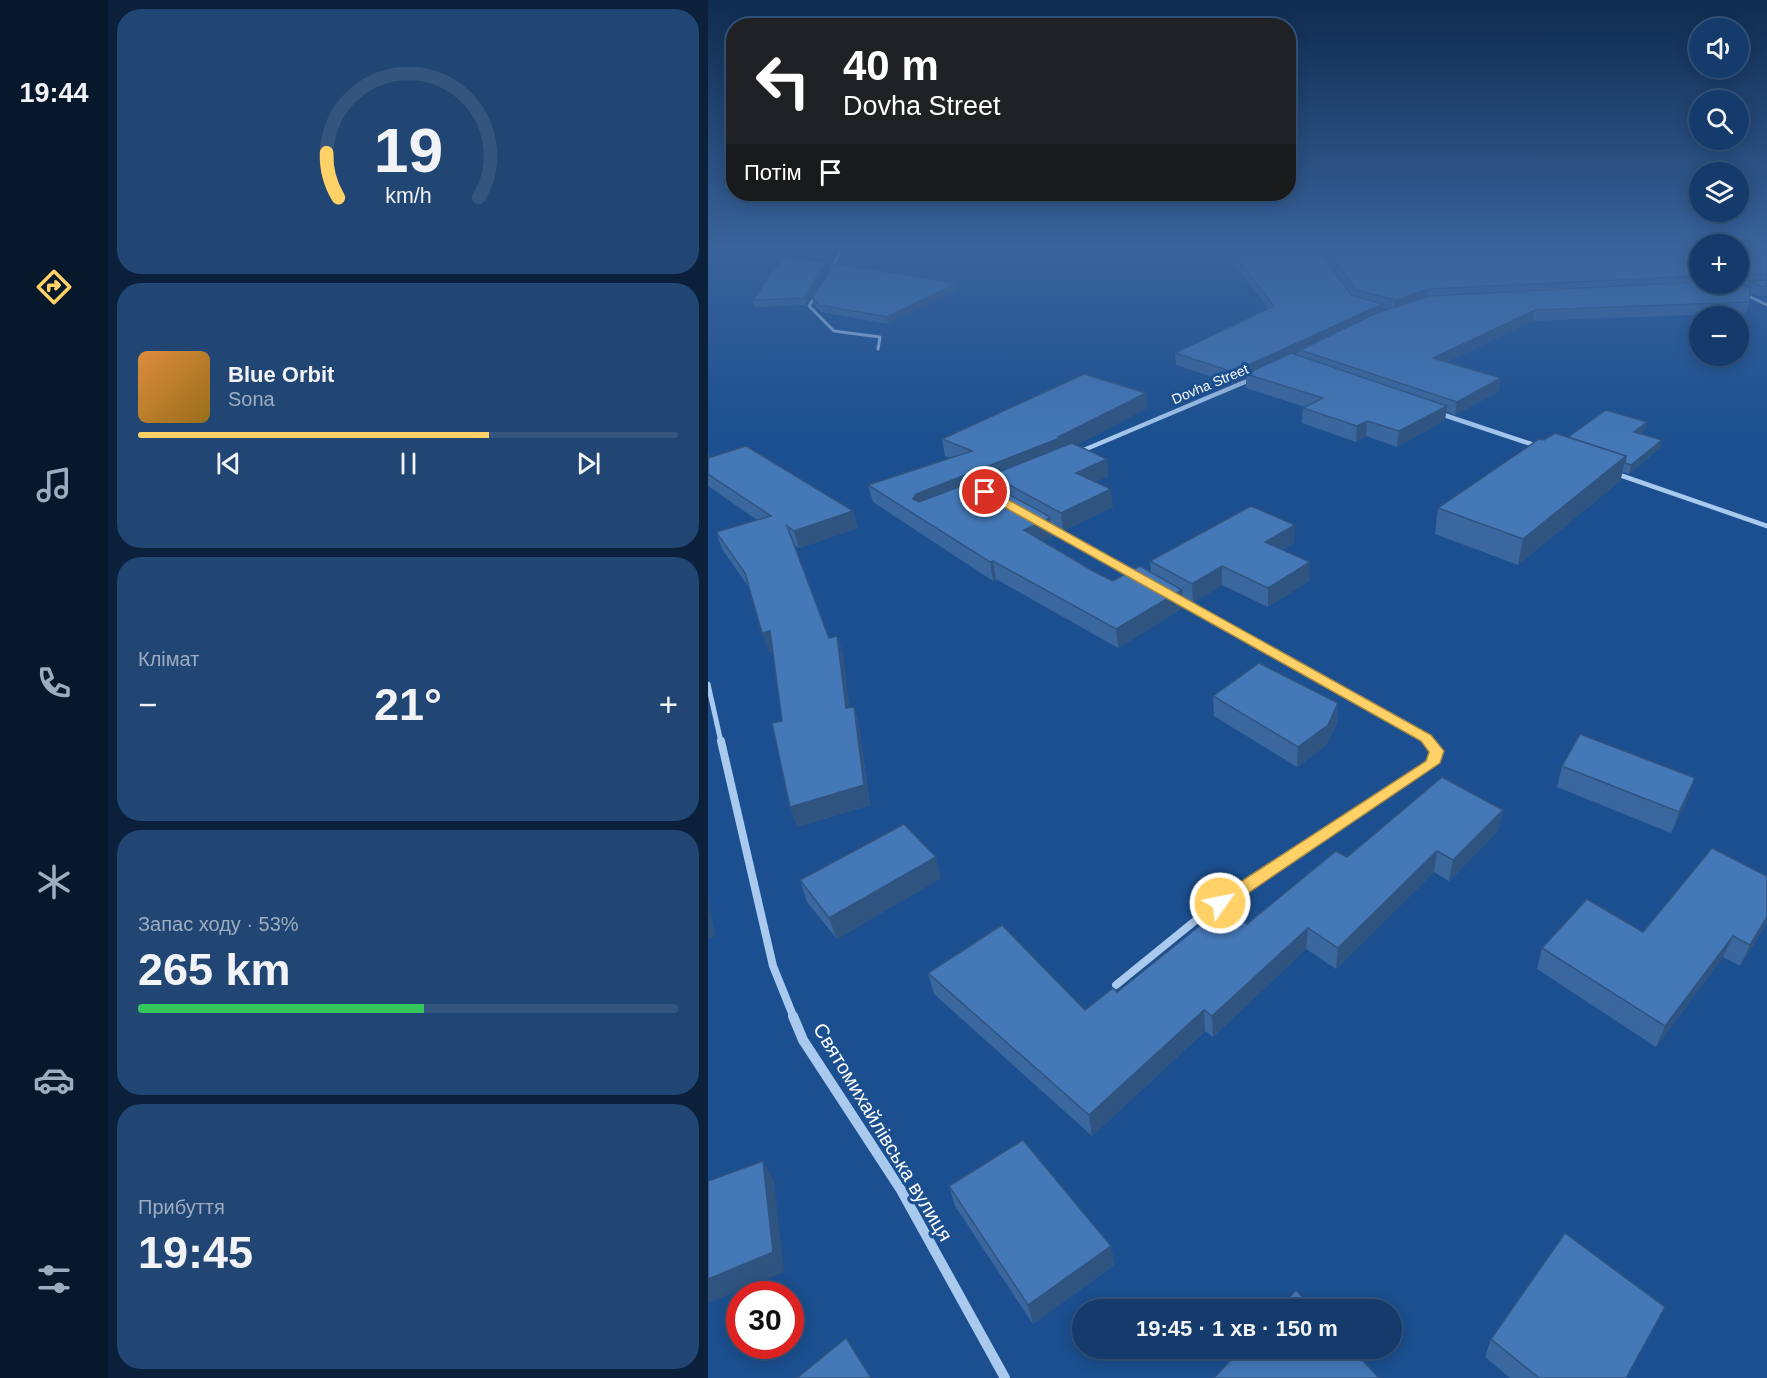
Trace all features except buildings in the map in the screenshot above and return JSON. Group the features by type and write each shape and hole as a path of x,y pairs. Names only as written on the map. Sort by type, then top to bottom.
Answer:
{"street":[{"path":"816,313 834,331 880,337 878,349"},
{"name":"Dovha Street","path":"1073,455 1259,376"},
{"path":"1428,409 1541,448"},
{"path":"1609,471 1767,526"},
{"path":"1037,521 1140,578"},
{"path":"1116,985 1201,916 1433,763 1437,751 1426,738 1171,596"},
{"name":"Святомихайлівська вулиця","path":"708,684 773,966 802,1041 901,1190 1005,1378"}],"route":[{"path":"985,492 1426,738 1437,751 1433,763 1220,903"}]}
